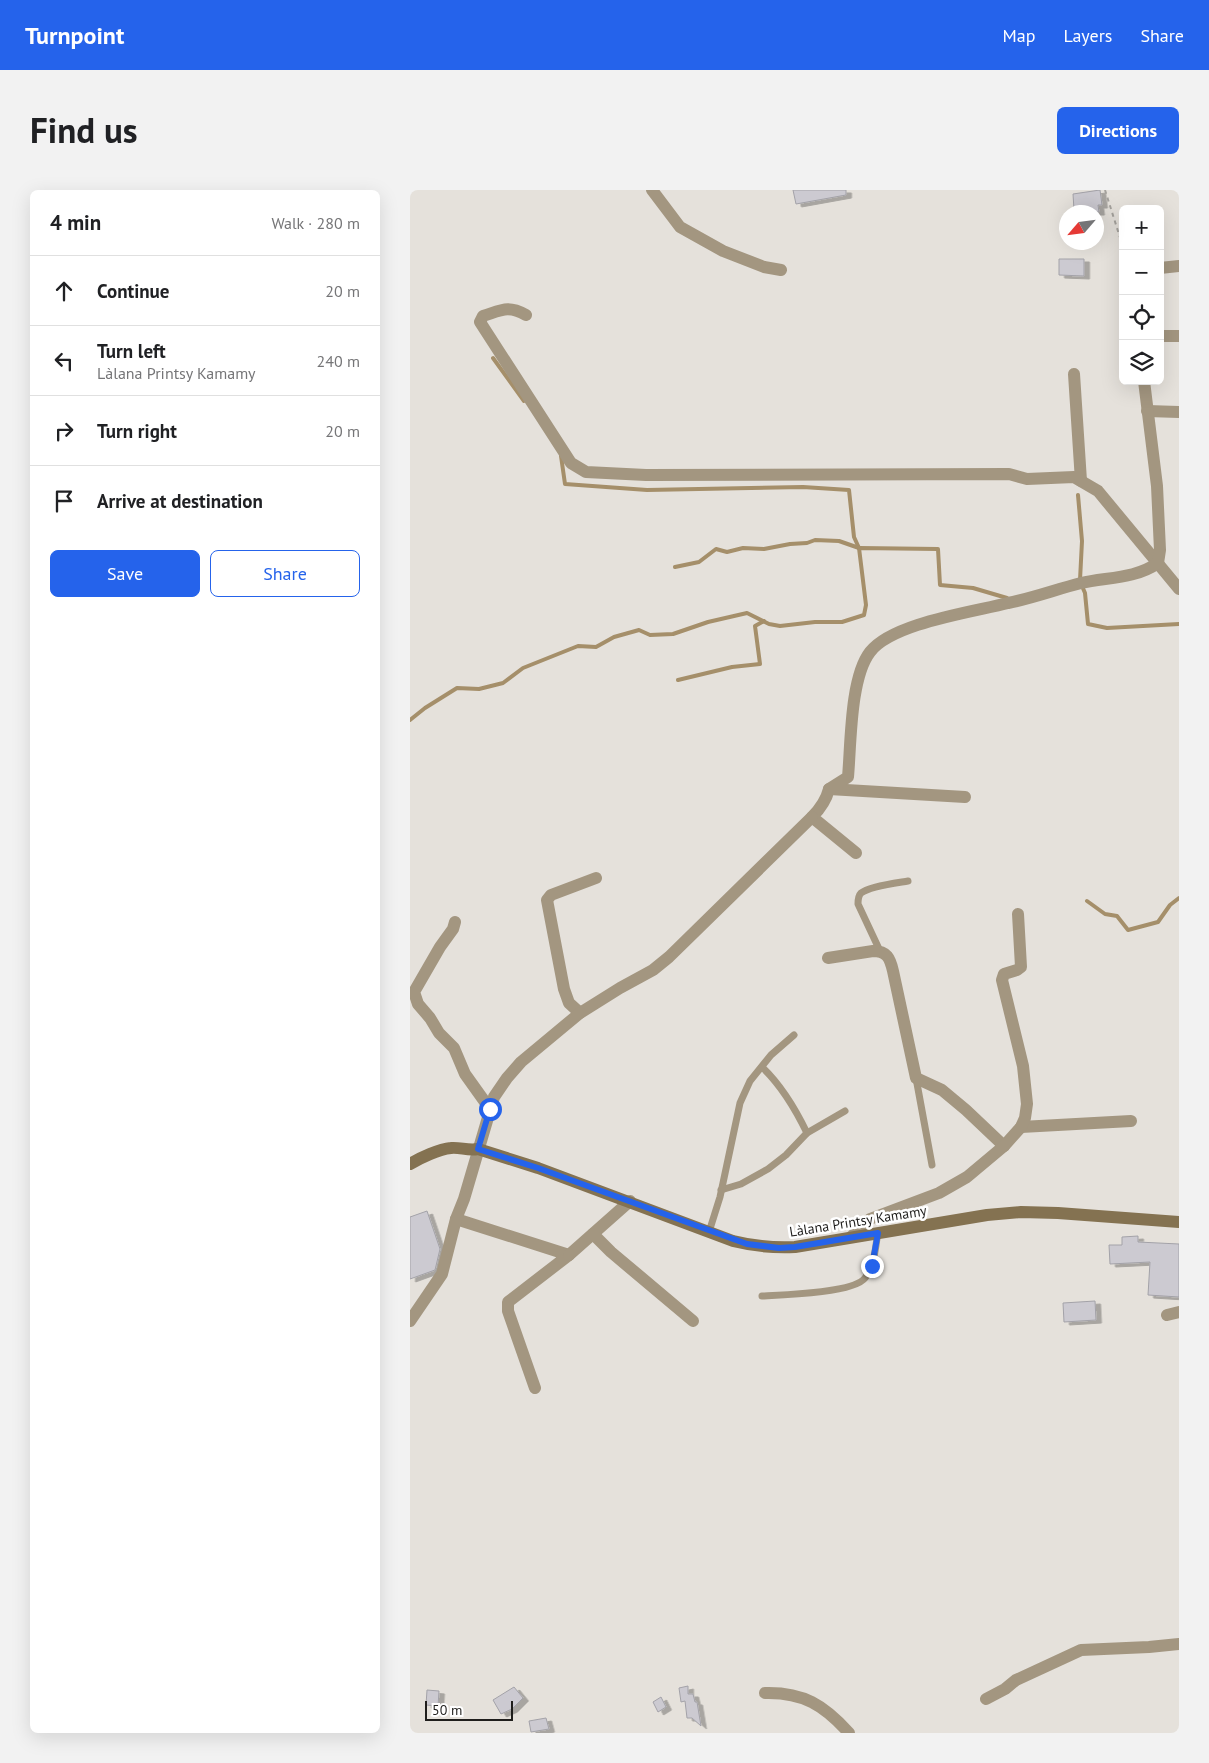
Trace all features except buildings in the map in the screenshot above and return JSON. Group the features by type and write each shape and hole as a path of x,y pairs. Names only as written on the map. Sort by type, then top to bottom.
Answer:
{"street":[{"path":"652,190 680,227 723,251 764,267 781,270"},
{"path":"1164,268 1179,266"},
{"path":"526,315 515,309 504,309 483,316 480,322 571,463 586,472 646,475 1009,474 1027,479 1074,477 1098,491 1179,589"},
{"path":"1164,336 1179,336"},
{"path":"1074,374 1081,481"},
{"path":"1144,385 1157,486 1160,550 1158,564"},
{"path":"1147,411 1179,412"},
{"path":"410,1322 442,1274 456,1218 464,1199 490,1109 494,1097 507,1078 521,1062 580,1013 653,970 669,957 812,817 827,797 829,789 848,777 854,697 870,652 881,642 910,628 1088,582 1136,574 1158,564"},
{"path":"829,789 965,796"},
{"path":"812,817 856,853"},
{"path":"580,1013 569,1003 564,989 547,900 551,895 596,878"},
{"path":"851,1237 870,1219 954,1186 986,1163 1021,1127 1025,1118 1027,1104 1023,1066 1002,980 1004,974 1021,967 1018,914"},
{"path":"455,922 453,929 440,947 414,992 418,1004 430,1018 439,1033 454,1048 465,1074 490,1109"},
{"path":"828,958 880,951 886,954 890,959 916,1078 942,1090 1004,1146"},
{"path":"1021,1127 1131,1121"},
{"name":"Làlana Printsy Kamamy","path":"410,1164 450,1148 469,1151 478,1149 538,1168 709,1232 747,1244 779,1248 795,1247 987,1215 1021,1212 1179,1222"},
{"path":"535,1388 508,1311 508,1302 569,1255 630,1202"},
{"path":"456,1218 569,1255"},
{"path":"593,1234 611,1252 693,1321"},
{"path":"986,1699 1005,1689 1016,1680 1081,1650 1179,1644"},
{"path":"765,1693 779,1693 805,1698 835,1718 849,1733"}],"lane":[{"path":"880,951 858,904 858,898 868,889 908,881"},
{"path":"709,1232 721,1190 740,1103 750,1081 794,1035"},
{"path":"762,1067 787,1096 807,1133"},
{"path":"916,1078 932,1165"},
{"path":"721,1190 741,1184 768,1169 786,1155 807,1133 845,1110"},
{"path":"762,1296 854,1286 865,1279 872,1266 878,1233"}],"path":[{"path":"1105,190 1119,234"}],"waterway":[{"path":"493,358 524,401"},
{"path":"561,456 565,484 647,490 803,487 849,490 854,537 859,548"},
{"path":"1078,495 1082,541 1080,580"},
{"path":"675,567 699,562 716,549 727,552 743,548 764,549 807,543 815,540 839,541 859,548"},
{"path":"410,720 457,688 479,689 503,683 523,668 578,646 596,647 614,637 639,630 650,635 673,634 708,622 747,613 769,624 780,626 815,622 842,622 864,615 866,605 859,548 938,549 940,585 973,588 1007,598"},
{"path":"1082,586 1085,593 1088,624 1107,628 1179,624"},
{"path":"678,680 732,667 760,664 755,626 764,621"},
{"path":"1087,901 1105,914 1117,916 1128,930 1158,922 1170,905 1179,898"}],"route":[{"path":"490,1109 478,1149 538,1168 709,1232 747,1244 779,1248 795,1247 878,1233 872,1266"}]}
